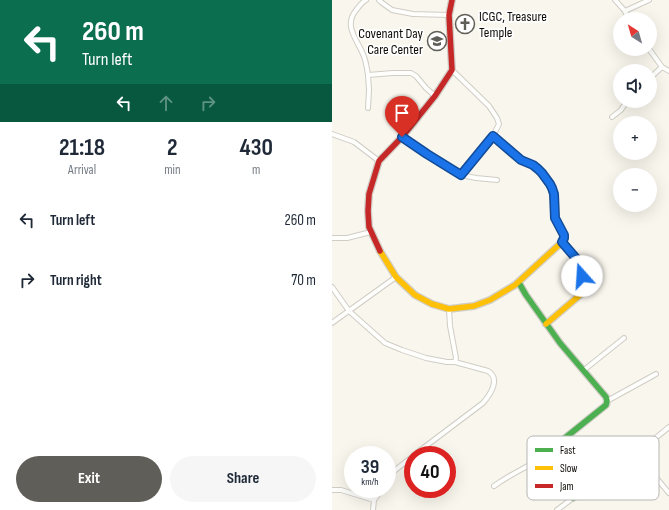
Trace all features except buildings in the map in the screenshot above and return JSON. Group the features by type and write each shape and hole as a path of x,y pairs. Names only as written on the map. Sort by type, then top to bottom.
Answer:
{"street":[{"path":"366,0 362,2 350,19 352,30 363,53 367,69 369,90 368,108"},
{"path":"379,0 392,10 413,14 449,15"},
{"path":"452,0 449,15 452,70 435,96 402,137 379,161 370,194 368,211 371,232 378,248 396,277 415,295 432,304 449,309 474,306 490,300 519,283 562,242 564,238 564,235 555,218 554,194 550,184 538,169 521,160 493,136"},
{"path":"615,0 625,11 649,0"},
{"path":"653,56 662,67 669,71"},
{"path":"657,72 662,67"},
{"path":"452,70 489,106 499,124 493,136 461,175"},
{"path":"368,75 411,73 416,76 435,96"},
{"path":"612,117 622,108"},
{"path":"332,134 354,142 379,161"},
{"path":"402,137 461,175 497,180"},
{"path":"332,238 347,238 371,232"},
{"path":"546,324 580,295 582,290 581,265 562,242"},
{"path":"332,323 396,277"},
{"path":"519,283 546,324 569,355 584,370 608,401"},
{"path":"332,287 349,312 385,342 402,350 426,358 455,362 488,371 493,374 493,386 483,404 426,446"},
{"path":"449,309 450,326 456,358 455,362"},
{"path":"584,370 624,338"},
{"path":"567,436 608,401 656,374"},
{"path":"658,436 669,427"},
{"path":"396,470 404,463"},
{"path":"494,486 527,466"},
{"path":"659,481 669,493"},
{"path":"332,490 341,490 374,500 373,510"},
{"path":"557,510 570,500"}],"traffic: fast":[{"path":"519,283 560,343 606,397 606,405 567,436"}],"traffic: slow":[{"path":"380,251 396,277 415,295 432,304 449,309 474,306 490,300 515,285 562,242 581,265 582,290 580,295 546,324"}],"traffic: jam":[{"path":"380,251 369,227 369,194 379,161 402,137 435,96 452,70 449,15 452,0"}],"place":[{"name":"ICGC, Treasure Temple","path":"465,24"},
{"name":"Covenant Day Care Center","path":"437,41"}],"route":[{"path":"402,137 461,175 493,136 521,160 533,165 542,173 552,188 554,194 555,218 564,235 562,242 580,263 582,276"}]}
